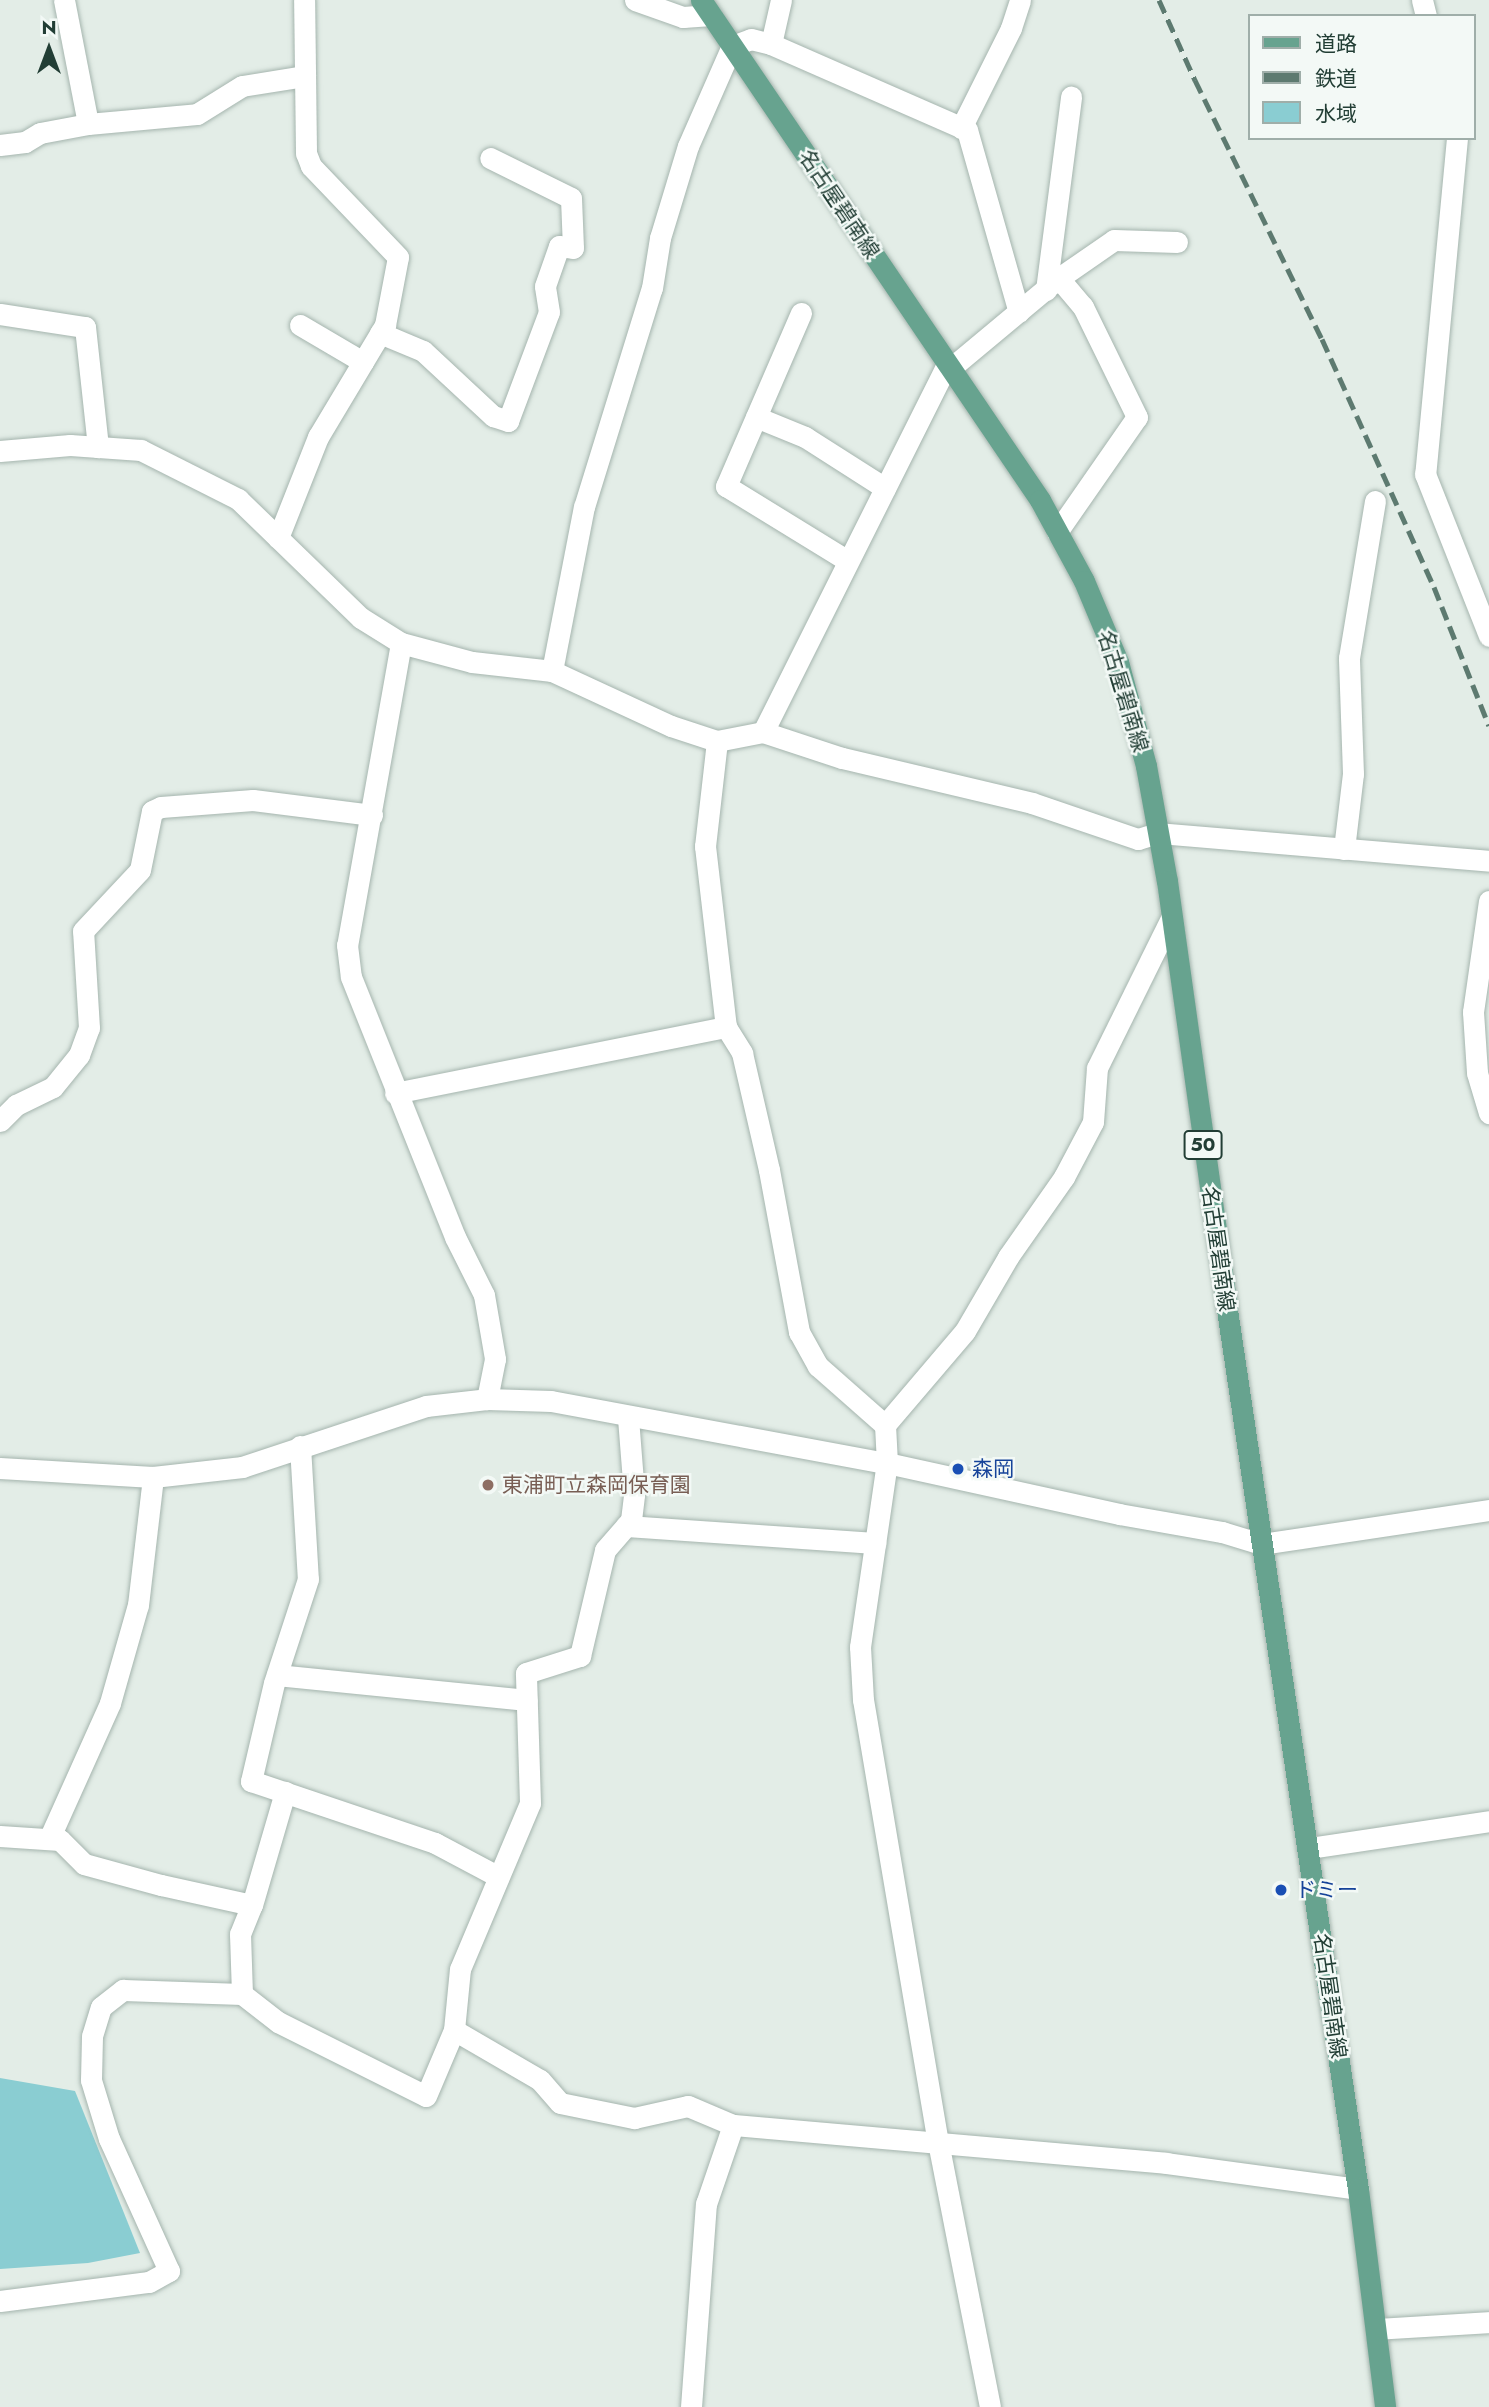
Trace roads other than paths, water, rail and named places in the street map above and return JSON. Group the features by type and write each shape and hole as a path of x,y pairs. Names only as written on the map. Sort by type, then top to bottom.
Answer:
{"main road":[{"name":"名古屋碧南線","path":"706,7 950,365 1057,531 1084,581 1118,662 1146,766 1158,833 1309,1848 1358,2189 1385,2407"}],"street":[{"path":"64,0 88,124"},
{"path":"278,538 318,437 385,325 398,257 311,166 306,153 304,0"},
{"path":"635,0 683,17 706,7"},
{"path":"771,44 781,0"},
{"path":"961,128 1011,28 1020,0"},
{"path":"552,671 584,507 652,288 660,238 688,146 732,46 751,39 771,44 967,130 1018,312"},
{"path":"0,145 25,142 40,134 88,124 197,114 242,86 305,76"},
{"path":"1053,284 1071,97"},
{"path":"1457,140 1424,474 1489,636"},
{"path":"380,333 423,351 493,416 508,421 549,312 545,285 559,246 573,248 571,198 490,158"},
{"path":"762,732 950,365 1114,240 1177,242"},
{"path":"1053,284 1083,307 1138,417 1057,531"},
{"path":"801,313 726,486 848,561"},
{"path":"0,314 85,327 98,447"},
{"path":"300,326 363,362"},
{"path":"756,417 805,437 885,488"},
{"path":"0,451 70,445 141,450 238,499 360,618 401,643 472,662 552,671 671,726 717,741 762,732 842,758 1032,803 1138,839 1158,833 1489,862"},
{"path":"1344,849 1353,774 1349,658 1375,501"},
{"path":"401,643 348,945 351,977 454,1237 484,1295 495,1359 487,1399"},
{"path":"717,741 705,846 726,1027 742,1054 769,1170 799,1332 818,1366 886,1425"},
{"path":"0,1121 16,1105 53,1087 79,1055 89,1028 83,931 140,870 152,811 161,807 253,800 372,815"},
{"path":"1489,901 1473,1012 1477,1073 1489,1112"},
{"path":"990,2407 937,2143 863,1700 860,1647 887,1463 886,1425 965,1331 1008,1257 1064,1177 1093,1122 1097,1068 1171,918"},
{"path":"395,1093 726,1027"},
{"path":"0,1468 153,1477 242,1467 426,1406 487,1399 551,1401 887,1463 1119,1514 1222,1532 1262,1544 1489,1510"},
{"path":"0,2301 149,2282 169,2271 109,2139 91,2080 92,2036 101,2007 123,1990 242,1994 278,2022 426,2096 454,2030 460,1969 530,1803 526,1672 580,1656 605,1550 631,1520 634,1494 628,1417"},
{"path":"300,1446 309,1579 277,1675 251,1781 435,1843 499,1877"},
{"path":"49,1839 110,1703 138,1605 153,1477"},
{"path":"626,1526 875,1543"},
{"path":"277,1675 527,1700"},
{"path":"242,1994 240,1934 252,1905 285,1793"},
{"path":"1309,1848 1489,1821"},
{"path":"0,1836 60,1840 84,1864 160,1885 252,1905"},
{"path":"454,2030 540,2080 561,2103 634,2118 688,2106 733,2125 1166,2163 1358,2189"},
{"path":"691,2407 706,2204 733,2125"},
{"path":"1376,2329 1489,2322"}],"water":[{"path":"0,2078 75,2091 140,2253 88,2263 0,2269"}],"railway":[{"path":"1159,0 1195,80 1322,339 1434,587 1489,726"}],"place":[{"name":"森岡","path":"958,1469"},
{"name":"東浦町立森岡保育園","path":"488,1485"},
{"name":"ドミー","path":"1281,1890"}]}
